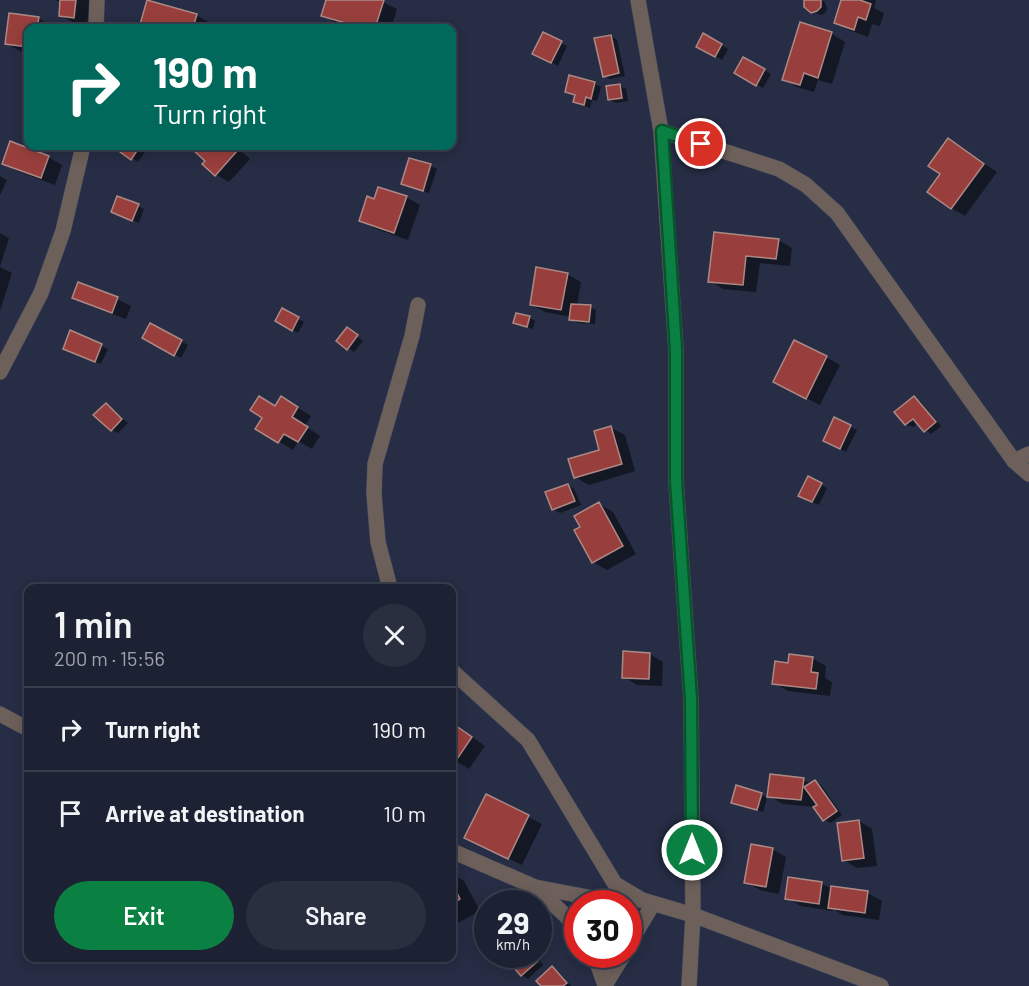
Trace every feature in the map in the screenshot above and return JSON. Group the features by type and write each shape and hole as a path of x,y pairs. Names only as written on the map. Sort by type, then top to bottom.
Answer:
{"street":[{"path":"96,24 97,0"},
{"path":"638,0 662,131 676,350 676,481 691,699 693,915 689,986"},
{"path":"662,131 779,169 806,184 837,213 1014,461 1029,474"},
{"path":"0,372 41,292 63,231 82,150"},
{"path":"389,584 378,542 374,494 375,464 412,336 418,305"},
{"path":"1014,461 1029,454"},
{"path":"456,675 528,740 615,884 648,902 693,915 881,986"},
{"path":"0,714 24,727"},
{"path":"456,853 535,887 609,901 648,902"},
{"path":"535,887 564,914"},
{"path":"642,915 648,902"},
{"path":"599,968 605,986"},
{"path":"605,986 616,968"}],"building":[{"path":"60,0 76,0 74,18 59,16"},
{"path":"147,0 197,14 194,24 140,24"},
{"path":"326,0 384,0 376,24 349,24 321,16"},
{"path":"804,0 821,0 821,7 811,13 804,7"},
{"path":"841,0 860,0 871,4 866,20 858,17 854,30 834,23"},
{"path":"9,13 39,17 38,24 24,24 24,46 5,44"},
{"path":"800,22 832,32 818,78 804,73 800,85 782,80"},
{"path":"543,32 562,41 551,63 532,54"},
{"path":"703,33 722,44 715,57 696,47"},
{"path":"611,35 619,73 603,77 594,38"},
{"path":"743,57 765,69 756,86 734,73"},
{"path":"569,75 595,82 591,99 586,97 584,105 573,102 575,95 565,92"},
{"path":"620,84 622,98 608,100 606,86"},
{"path":"948,138 984,164 951,209 927,192 940,174 928,166"},
{"path":"10,141 24,146 24,150 33,150 49,156 41,178 2,164"},
{"path":"117,150 137,150 131,160"},
{"path":"193,150 237,151 215,176 202,164 205,161"},
{"path":"409,158 431,164 423,191 401,184"},
{"path":"378,187 407,196 394,233 359,221 367,196 374,199"},
{"path":"117,196 139,204 132,221 111,212"},
{"path":"714,232 779,239 776,259 746,256 743,285 708,282"},
{"path":"536,267 568,273 561,310 530,305"},
{"path":"78,282 118,297 112,313 72,298"},
{"path":"571,304 591,305 589,322 569,320"},
{"path":"282,308 299,317 292,331 275,321"},
{"path":"516,313 530,316 527,327 513,323"},
{"path":"150,323 182,340 174,356 142,338"},
{"path":"347,327 358,335 347,350 336,341"},
{"path":"70,330 102,344 95,362 63,349"},
{"path":"794,340 827,356 806,399 773,382"},
{"path":"259,396 275,406 281,396 298,407 292,417 308,427 298,442 284,434 278,443 255,429 262,418 250,410"},
{"path":"914,396 936,422 924,432 913,419 905,425 894,412"},
{"path":"106,403 122,419 111,431 93,415"},
{"path":"834,417 851,425 840,449 823,441"},
{"path":"611,426 622,464 574,478 568,459 599,450 594,431"},
{"path":"808,476 822,483 812,502 798,496"},
{"path":"568,484 575,501 552,510 545,492"},
{"path":"599,502 623,546 592,563 574,530 580,527 574,516"},
{"path":"623,651 650,653 649,679 622,678"},
{"path":"789,654 813,657 811,672 818,673 816,689 772,684 775,661 788,663"},
{"path":"456,726 472,737 456,761"},
{"path":"770,774 804,778 801,800 767,797"},
{"path":"815,780 837,811 823,821 813,807 817,805 804,787"},
{"path":"736,785 762,793 757,810 731,803"},
{"path":"486,794 529,815 508,859 464,838"},
{"path":"859,820 864,858 842,861 837,823"},
{"path":"751,844 773,848 766,887 744,883"},
{"path":"788,877 822,882 819,904 785,899"},
{"path":"831,886 868,891 865,913 828,908"},
{"path":"552,966 567,983 563,986 541,986 536,981"},
{"path":"514,968 530,968 521,976"}],"route":[{"path":"692,850 691,699 676,481 676,350 662,131 701,144"}]}
